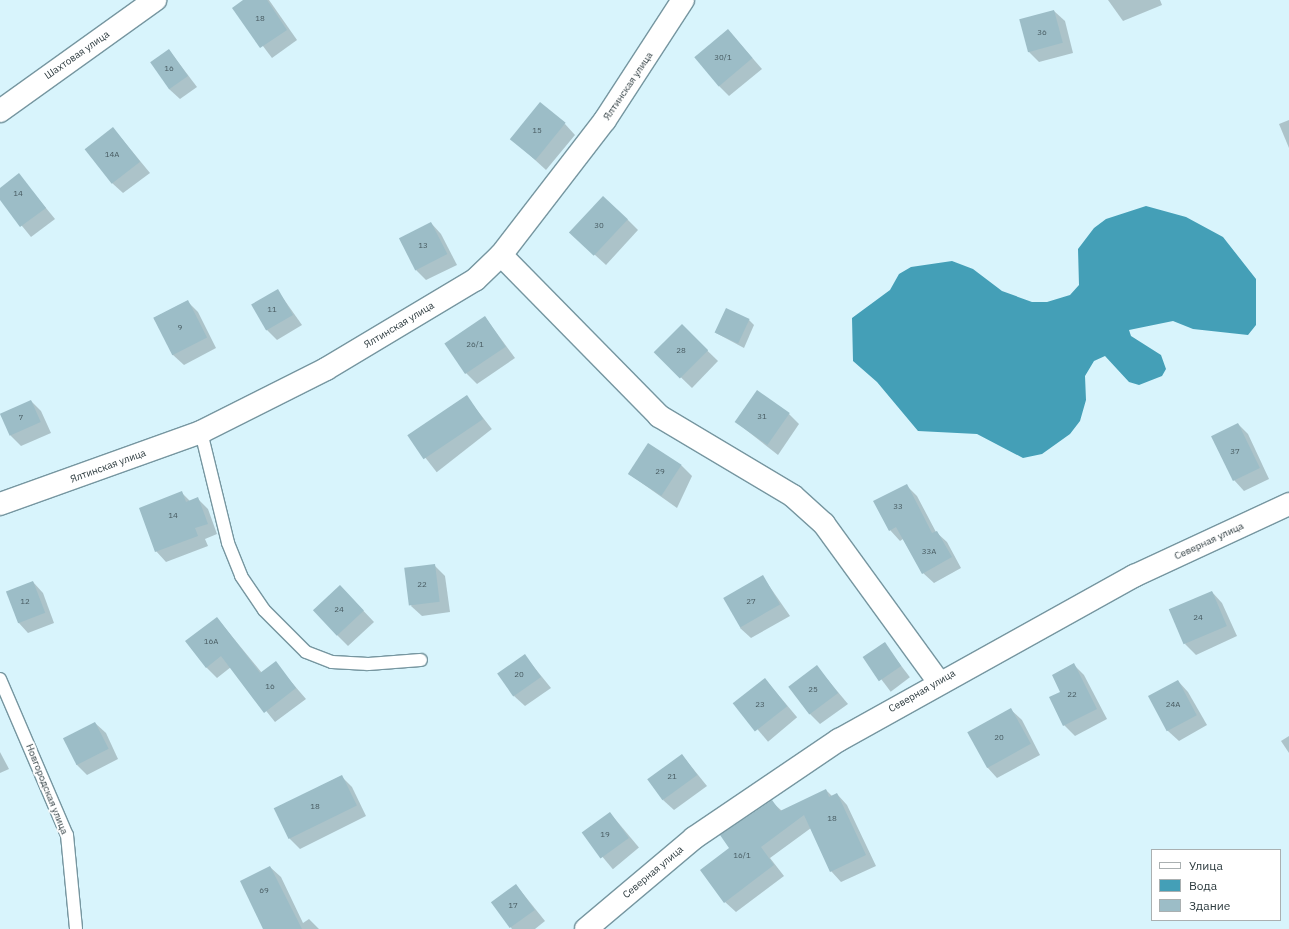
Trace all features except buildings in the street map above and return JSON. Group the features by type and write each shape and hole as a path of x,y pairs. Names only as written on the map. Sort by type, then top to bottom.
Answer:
{"street":[{"name":"Шахтовая улица","path":"0,111 155,0"},
{"name":"Ялтинская улица","path":"0,504 201,432 326,369 475,280 501,256 605,120 683,0"},
{"path":"501,256 659,416 809,509 824,524 938,682"},
{"name":"Северная улица","path":"586,929 694,838 743,803 839,740 938,682 1134,576 1289,504"}],"lane":[{"path":"201,432 228,543 241,576 264,610 306,652 332,662 368,664 421,660"},
{"name":"Новгородская улица","path":"0,679 67,835 76,929"}],"water":[{"path":"1146,206 1186,217 1223,237 1256,279 1256,325 1248,335 1193,329 1173,321 1129,330 1131,336 1161,355 1166,369 1162,376 1139,385 1129,382 1105,356 1094,361 1085,376 1086,400 1080,421 1070,434 1042,454 1023,458 977,434 918,431 877,382 853,361 852,318 890,290 899,274 911,267 952,261 973,269 1002,291 1032,302 1047,302 1070,295 1079,285 1078,249 1094,228 1106,219"}]}
